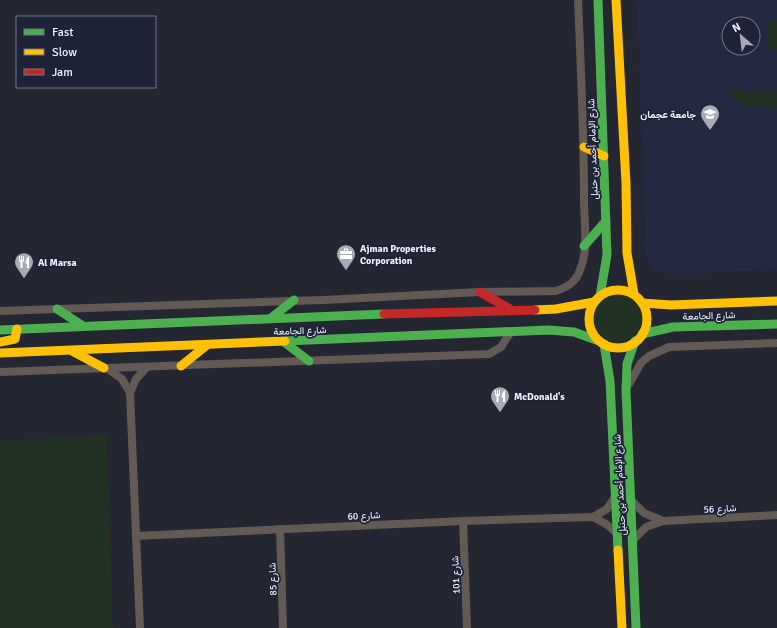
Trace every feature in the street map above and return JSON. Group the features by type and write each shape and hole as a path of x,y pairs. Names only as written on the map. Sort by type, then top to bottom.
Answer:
{"main road":[{"name":"شارع الإمام أحمد بن حنبل","path":"597,299 606,269 606,222 598,0"},
{"path":"616,0 626,183 626,242 628,269 634,294"},
{"path":"584,147 604,156"},
{"path":"584,246 606,222"},
{"path":"616,290 634,294 642,303 647,315 647,322 642,334 635,342 623,347 617,347 602,342 594,334 589,318 597,299 616,290"},
{"path":"480,292 513,310"},
{"name":"شارع الجامعة","path":"0,330 271,318 513,310 569,307 597,299"},
{"path":"271,318 294,300"},
{"name":"شارع الجامعة","path":"642,303 671,305 777,301"},
{"path":"57,309 83,326"},
{"name":"شارع الجامعة","path":"642,334 673,327 777,324"},
{"path":"0,342 15,339 17,329"},
{"name":"شارع الجامعة","path":"0,353 561,330 587,335 602,342"},
{"path":"284,342 309,361"},
{"name":"شارع الإمام أحمد بن حنبل","path":"602,342 609,369 622,628"},
{"name":"شارع الإمام أحمد بن حنبل","path":"635,342 627,364 626,390 629,497 636,628"},
{"path":"181,366 207,345"},
{"path":"71,350 106,368"}],"street":[{"path":"0,311 480,292 556,291 567,288 576,280 581,269 584,246 584,147 578,0"},
{"path":"0,372 146,368 489,354 501,347 510,332"},
{"path":"626,390 634,372 641,363 659,351 669,347 777,343"},
{"path":"106,368 122,379 130,393"},
{"path":"140,628 130,393 136,378 146,368"},
{"path":"593,518 607,509 616,496"},
{"name":"شارع 56","path":"629,497 644,513 663,521"},
{"name":"شارع 56","path":"632,541 646,527 663,521 777,515"},
{"path":"593,518 606,524 618,534"},
{"name":"شارع 60","path":"136,536 463,521 593,518"},
{"name":"شارع 101","path":"463,521 467,628"},
{"name":"شارع 85","path":"280,529 283,628"}],"shaded area":[{"name":"جامعة عجمان","path":"637,0 777,0 777,270 671,274 658,272 650,264 646,257"}],"green space":[{"path":"777,20 777,45 773,52 768,50 767,21"},
{"path":"738,88 744,92 777,92 777,107 745,106 732,99 731,89"},
{"path":"618,293 628,295 636,300 641,308 643,318 641,328 636,336 628,341 618,343 608,341 600,336 595,328 593,318 595,308 600,300 608,295"},
{"path":"107,435 113,628 0,628 0,441"}],"traffic: fast":[{"path":"598,0 607,255 600,296"},
{"path":"584,246 606,221"},
{"path":"271,318 294,300"},
{"path":"57,309 83,326"},
{"path":"0,330 384,314"},
{"path":"642,334 673,327 777,324"},
{"path":"285,341 548,330 574,332 599,341"},
{"path":"635,341 627,364 626,390 636,628"},
{"path":"284,342 309,361"},
{"path":"604,344 610,381 618,550"}],"traffic: slow":[{"path":"616,0 626,183 627,253 634,294"},
{"path":"584,147 604,156"},
{"path":"618,290 634,295 642,303 647,319 642,335 634,343 618,348 602,343 594,335 589,319 594,303 602,295 618,290"},
{"path":"642,303 671,305 777,301"},
{"path":"535,310 556,309 594,302"},
{"path":"0,342 15,339 17,329"},
{"path":"0,353 285,341"},
{"path":"181,366 207,345"},
{"path":"72,351 104,368"},
{"path":"618,550 622,628"}],"traffic: jam":[{"path":"480,292 510,309"},
{"path":"384,314 535,310"}],"place":[{"name":"جامعة عجمان","path":"710,131"},
{"name":"Ajman Properties Corporation","path":"346,271"},
{"name":"Al Marsa","path":"24,279"},
{"name":"McDonald's","path":"500,413"}]}
